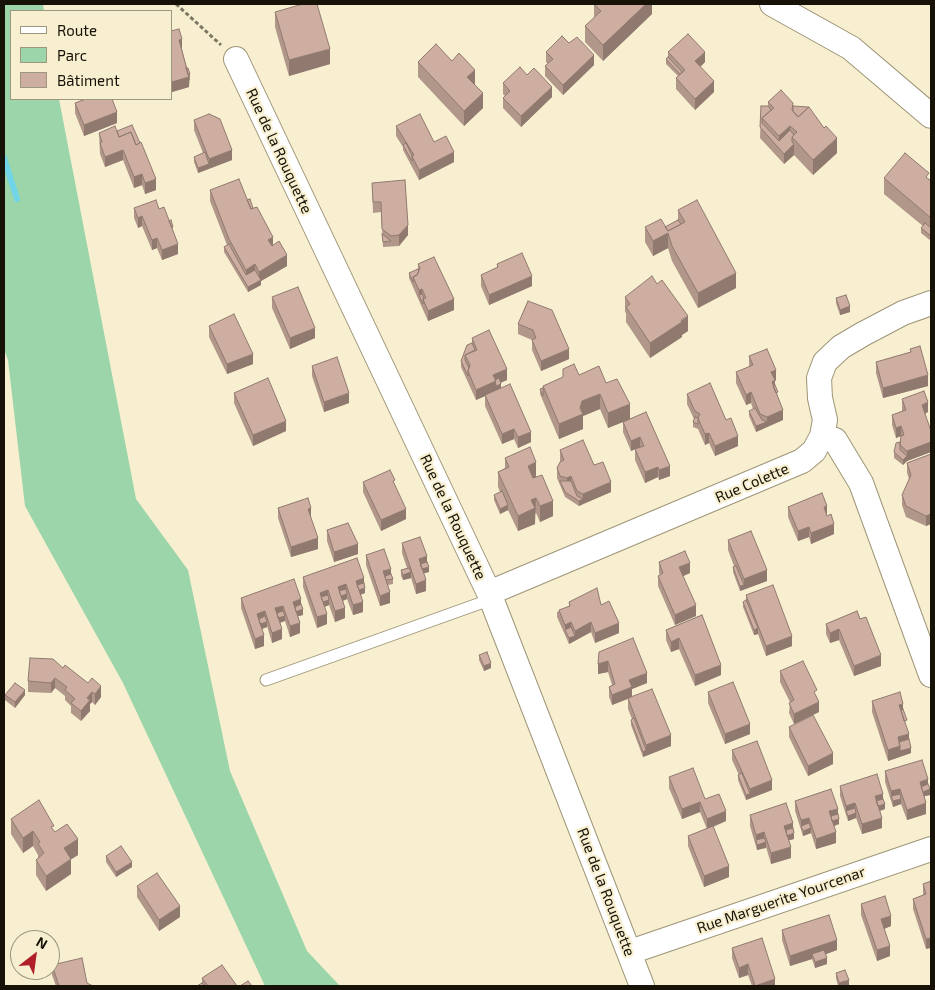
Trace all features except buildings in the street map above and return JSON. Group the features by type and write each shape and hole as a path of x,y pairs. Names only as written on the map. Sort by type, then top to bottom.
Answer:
{"street":[{"path":"772,4 851,48 931,116"},
{"name":"Rue de la Rouquette","path":"236,59 490,596 642,986"},
{"path":"931,304 903,313 841,347 826,362 819,378 820,398 825,420 822,436 835,440 861,483 931,675"},
{"name":"Rue Colette","path":"490,596 802,462 814,451 822,436"},
{"name":"Rue Marguerite Yourcenar","path":"630,952 931,848"}],"lane":[{"path":"266,680 490,596"}],"path":[{"path":"176,4 236,59"}],"green space":[{"path":"4,4 43,4 44,10 10,10 10,100 59,100 136,499 188,570 230,771 307,951 340,986 265,986 123,683 25,506 8,360 4,349"}],"waterway":[{"path":"4,158 17,199"}]}
